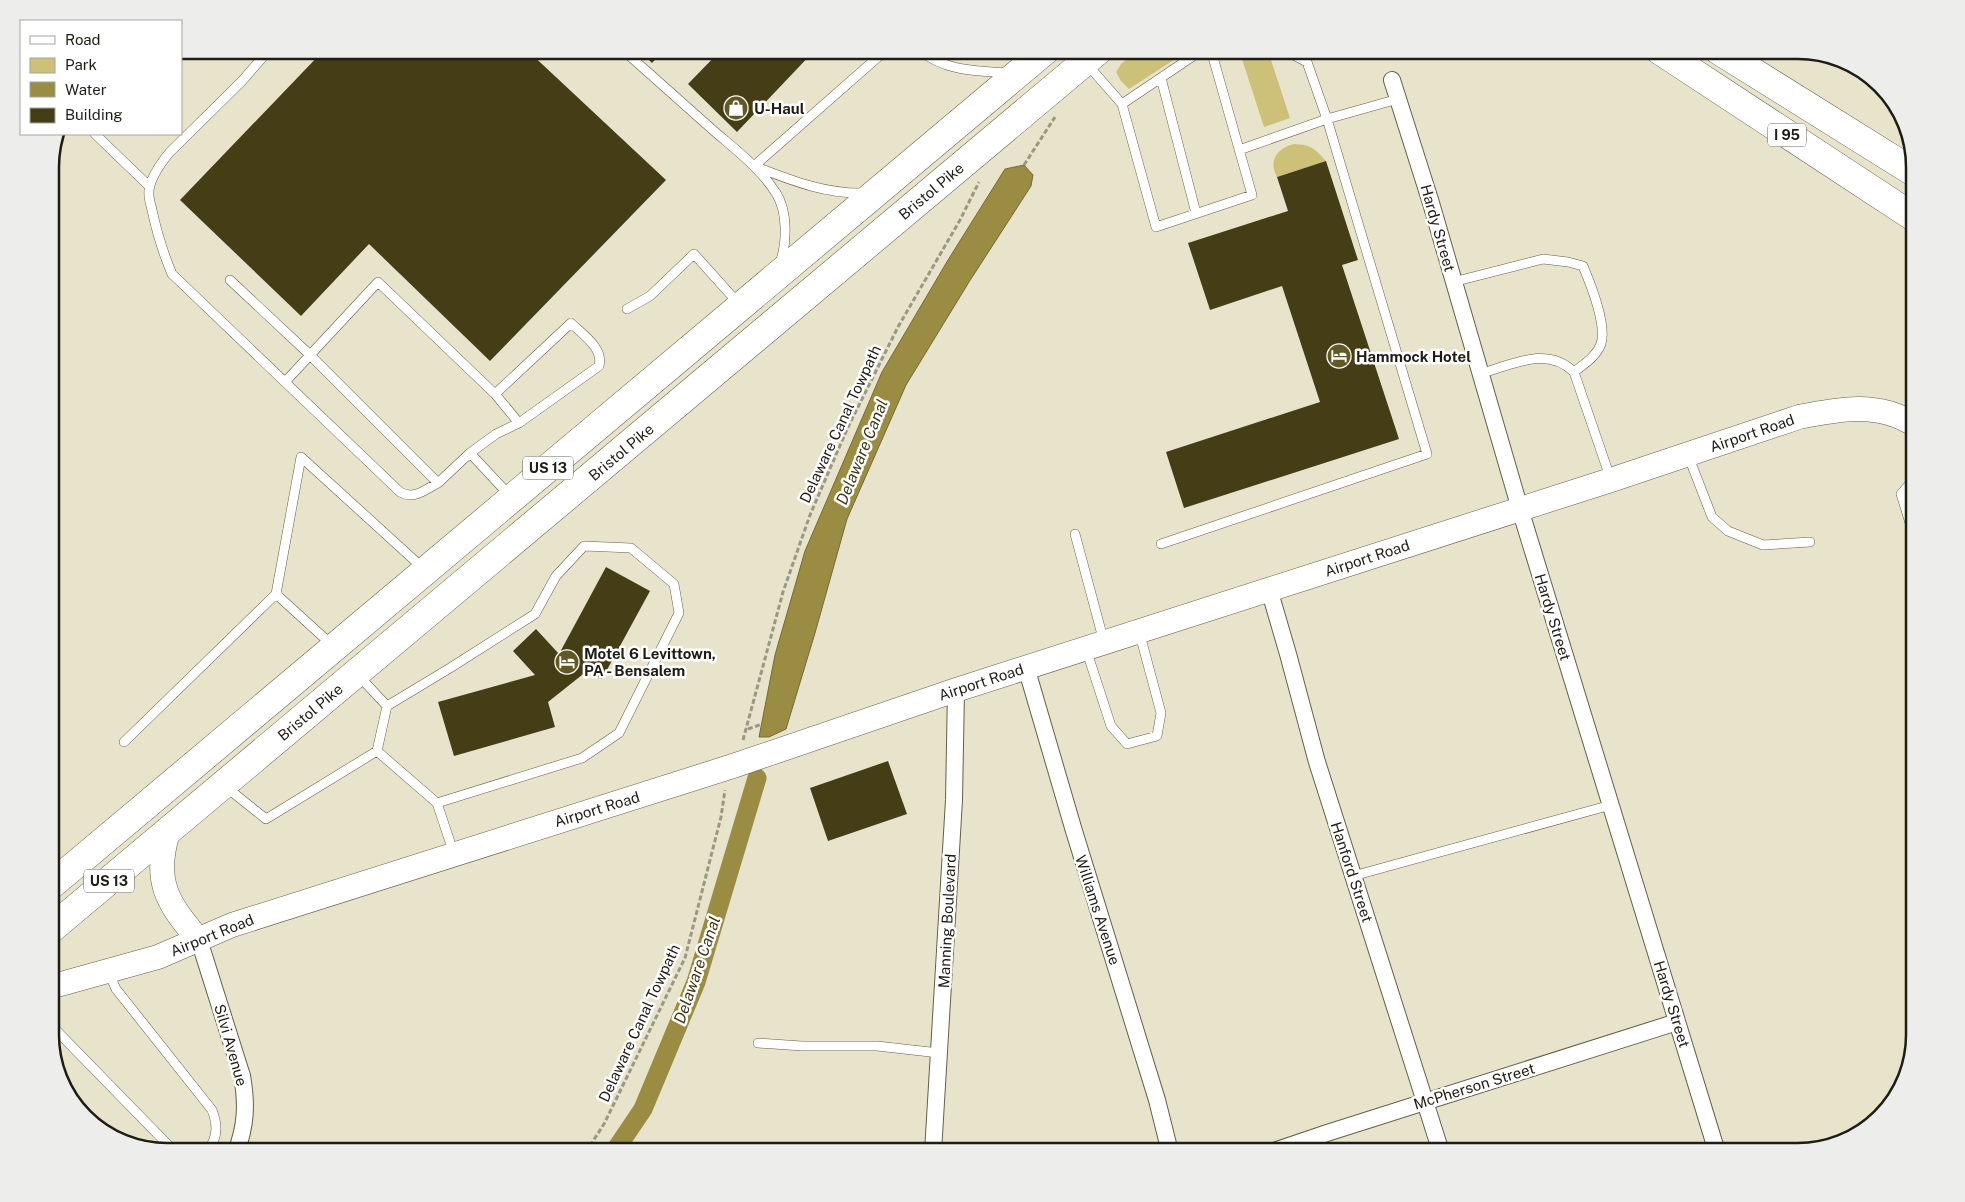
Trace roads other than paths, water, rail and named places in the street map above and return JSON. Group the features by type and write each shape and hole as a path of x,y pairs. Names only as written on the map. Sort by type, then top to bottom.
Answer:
{"highway":[{"name":"US 13","path":"59,878 1036,59"},
{"name":"Bristol Pike","path":"59,923 1088,59"},
{"name":"I 95","path":"1673,59 1906,212"},
{"name":"I 95","path":"1732,59 1906,167"}],"street":[{"name":"Hardy Street","path":"1392,80 1454,282 1520,509 1715,1143"},
{"name":"Airport Road","path":"59,984 158,956 232,925 733,766 1026,667 1611,480 1799,417 1832,410 1856,408 1872,409 1894,414 1906,420"},
{"name":"Hanford Street","path":"1269,589 1317,762 1438,1143"},
{"name":"Williams Avenue","path":"1026,667 1074,831 1157,1100 1168,1143"},
{"name":"Manning Boulevard","path":"934,1143 954,800 956,690"},
{"path":"168,832 161,859 163,882 175,910 199,940"},
{"name":"Silvi Avenue","path":"199,940 244,1084 246,1100 245,1123 239,1143"},
{"name":"McPherson Street","path":"1300,1143 1677,1022"}],"lane":[{"path":"261,59 242,81 169,153 160,165 150,187 150,204 158,238 172,274 400,492 407,496 414,496 438,483 470,453 496,434 518,423 599,366 598,350 571,323 495,394"},
{"path":"633,59 754,166 777,194 782,209 784,242 782,259 775,278"},
{"path":"754,166 876,59"},
{"path":"934,59 950,67 1018,74"},
{"path":"1094,59 1122,104 1156,227 1252,195 1214,59"},
{"path":"1122,104 1189,59"},
{"path":"1161,544 1427,454 1327,119 1307,62 1301,59"},
{"path":"1161,78 1196,213"},
{"path":"1239,150 1327,119 1398,99"},
{"path":"96,135 150,187"},
{"path":"754,166 822,190 876,193"},
{"path":"626,310 650,296 694,254 741,306"},
{"path":"1454,282 1543,259 1583,266 1590,283 1603,329 1601,344 1594,356 1574,372"},
{"path":"230,280 309,354 438,483"},
{"path":"285,382 378,282 495,394 518,423"},
{"path":"1480,374 1533,358 1546,358 1568,366 1574,372 1611,480"},
{"path":"470,453 512,498"},
{"path":"1688,455 1712,517 1728,530 1763,544 1810,542"},
{"path":"124,742 276,594 300,456 426,570"},
{"path":"1906,488 1901,494 1906,510"},
{"path":"1075,534 1111,726 1127,744 1157,736 1161,713 1139,631"},
{"path":"224,785 266,819 377,751 387,706 535,614 556,576 584,546 631,548 674,584 679,613 619,733 582,758 437,803"},
{"path":"276,594 334,648"},
{"path":"357,673 387,706"},
{"path":"377,751 437,803 454,854"},
{"path":"1353,876 1611,805"},
{"path":"108,970 116,989 212,1110 217,1124 215,1136 211,1143"},
{"path":"59,1033 167,1143"},
{"path":"758,1043 802,1046 877,1046 939,1053"}],"water":[{"path":"1024,165 1033,175 1031,186 906,385 847,519 786,729 769,737 759,737 775,655 805,551 882,372 948,260 1005,169"}],"waterway":[{"name":"Delaware Canal","path":"620,1143 643,1109 696,982 757,778"}],"place":[{"name":"U-Haul","path":"736,108"},
{"name":"Hammock Hotel","path":"1339,356"},
{"name":"Motel 6 Levittown, PA - Bensalem","path":"567,662"}]}
